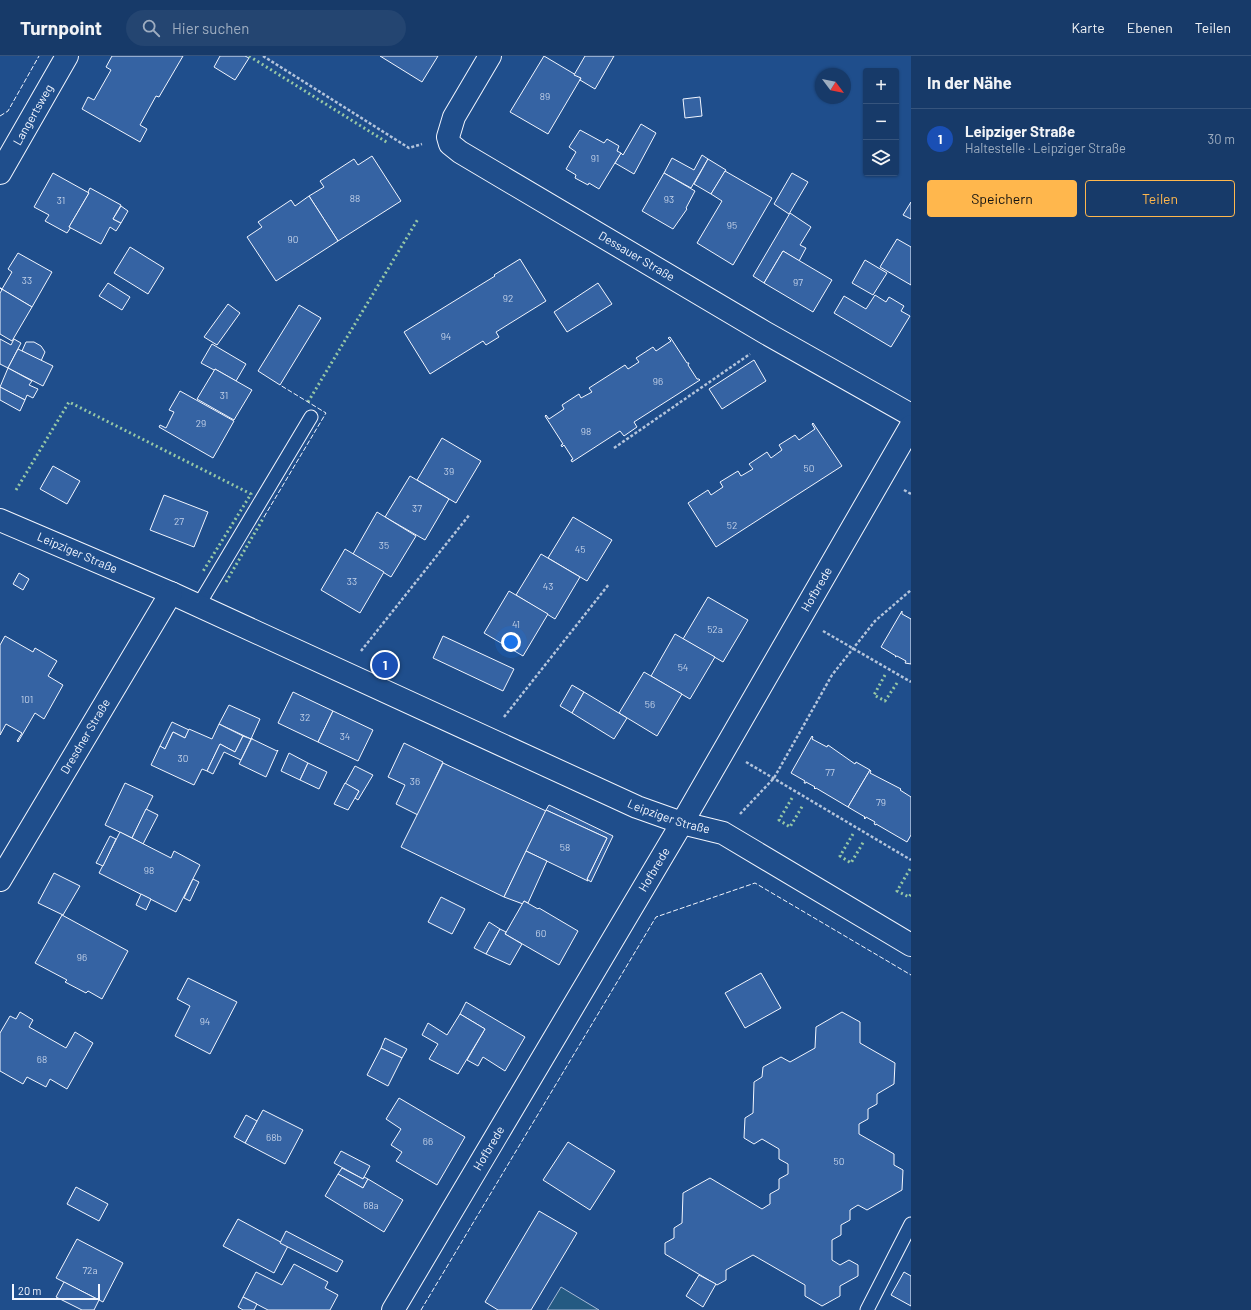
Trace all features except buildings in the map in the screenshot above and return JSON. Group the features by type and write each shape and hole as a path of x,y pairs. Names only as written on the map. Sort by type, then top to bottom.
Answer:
{"street":[{"name":"Langertsweg","path":"0,174 7,146 67,56"},
{"path":"448,137 454,118 490,56"},
{"name":"Dessauer Straße","path":"448,137 450,144 460,152 764,332 911,416"},
{"name":"Hofbrede","path":"393,1310 682,823 911,426"},
{"name":"Leipziger Straße","path":"0,520 171,593 637,807 682,823 723,833 911,945"},
{"name":"Dresdner Straße","path":"0,880 171,593"}],"lane":[{"path":"198,606 311,417"},
{"path":"867,1310 911,1224"}],"path":[{"path":"263,56 409,148 448,137"},
{"path":"614,448 750,353 764,332"},
{"path":"348,674 363,647 470,514"},
{"path":"491,740 502,720 609,584"},
{"path":"723,833 774,778 832,675 875,621 911,590"},
{"path":"826,633 911,682"},
{"path":"750,764 911,860"}],"shaded area":[{"path":"561,1287 599,1310 547,1310"}],"hedge":[{"path":"249,56 388,143"},
{"path":"308,402 418,219"},
{"path":"16,490 69,402 251,494 202,573"},
{"path":"226,582 264,517"},
{"path":"885,675 874,695 885,701 897,683"},
{"path":"792,798 779,820 790,827 803,805"},
{"path":"853,834 840,856 851,863 864,841"},
{"path":"910,869 897,891 909,897 911,894"}],"fence":[{"path":"0,116 8,111 39,56"},
{"path":"264,517 326,413 280,385"},
{"path":"421,1310 656,917 755,883 911,975"}],"place":[{"name":"Leipziger Straße","path":"385,665"}]}
